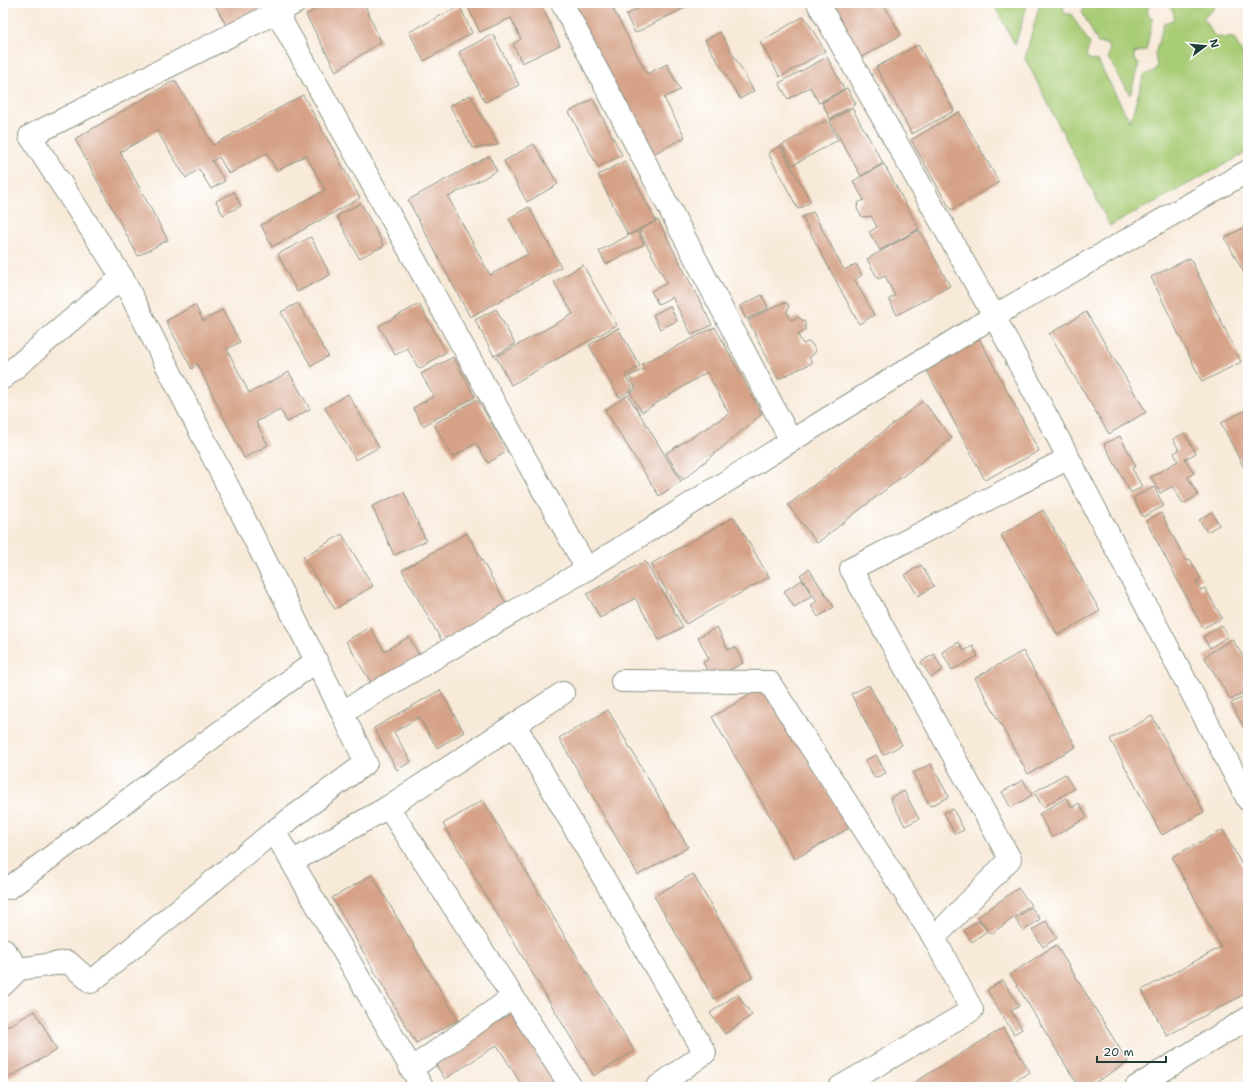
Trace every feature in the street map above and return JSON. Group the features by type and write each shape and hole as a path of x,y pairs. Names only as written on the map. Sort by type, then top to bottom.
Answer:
{"street":[{"path":"562,3 791,441"},
{"path":"818,3 994,316 1067,458 1248,800"},
{"path":"3,985 19,969 68,962 91,982 274,831 366,763 342,712 122,277 30,136 286,8 587,570"},
{"path":"342,712 587,570 791,441 994,316 1248,171"},
{"path":"3,378 122,277"},
{"path":"934,938 1010,859 851,569 1067,458"},
{"path":"9,888 316,661"},
{"path":"622,680 769,682 934,938 972,1010 840,1087"},
{"path":"292,862 388,807 563,693"},
{"path":"515,725 705,1053 657,1087"},
{"path":"388,807 571,1087"},
{"path":"274,831 416,1078 513,997"},
{"path":"3,949 19,969"},
{"path":"1136,1087 1248,1018"}],"green space":[{"path":"993,3 1028,3 1015,45"},
{"path":"1040,3 1064,3 1063,9 1065,14 1071,14 1090,44 1086,55 1089,59 1098,61 1130,122 1144,75 1153,72 1157,67 1155,54 1164,23 1173,20 1174,13 1170,7 1171,3 1213,3 1215,8 1203,18 1215,37 1234,38 1248,66 1248,152 1110,226 1025,58"},
{"path":"1086,3 1152,3 1147,9 1149,16 1153,18 1146,50 1134,53 1134,59 1139,63 1130,95 1108,58 1110,50 1107,44 1098,43 1082,12"}],"building":[{"path":"214,3 265,3 266,6 227,27"},
{"path":"325,3 364,3 381,42 336,71 306,15"},
{"path":"466,3 540,3 560,45 522,63 513,44 521,39 511,18 480,32"},
{"path":"566,3 610,3 647,74 667,64 680,90 664,98 685,137 648,157"},
{"path":"649,3 684,3 686,7 635,33 626,15"},
{"path":"825,3 883,3 901,35 856,60"},
{"path":"460,6 472,33 424,61 409,32"},
{"path":"804,16 825,51 780,77 760,42"},
{"path":"720,32 754,91 740,99 705,40"},
{"path":"493,34 519,85 485,102 459,52"},
{"path":"918,45 954,111 912,134 876,67"},
{"path":"827,57 844,89 819,103 810,87 788,99 779,83"},
{"path":"175,80 213,145 303,95 360,198 272,247 261,225 325,190 306,155 277,171 267,153 229,174 219,157 212,161 225,181 211,189 199,169 186,178 157,131 120,152 168,240 138,256 75,139"},
{"path":"847,88 856,104 830,119 822,103"},
{"path":"470,95 498,145 473,148 450,106"},
{"path":"593,99 622,155 598,167 569,112"},
{"path":"852,108 883,163 861,176 830,121"},
{"path":"959,112 999,182 951,210 911,140"},
{"path":"827,120 838,140 793,165 782,145"},
{"path":"534,144 558,184 527,202 504,161"},
{"path":"780,146 811,202 798,209 768,153"},
{"path":"489,156 497,171 448,197 490,275 528,254 509,218 529,207 561,267 470,317 408,200"},
{"path":"625,161 656,221 628,235 598,175"},
{"path":"884,164 919,229 880,250 869,232 877,227 871,216 862,217 857,209 858,203 864,200 853,181"},
{"path":"234,192 241,206 223,215 216,201"},
{"path":"361,203 384,246 359,258 337,216"},
{"path":"813,212 844,270 856,264 862,275 855,280 874,315 859,324 802,217"},
{"path":"658,220 712,325 692,335 672,297 658,304 651,291 667,283 639,230"},
{"path":"1248,225 1248,280 1225,238"},
{"path":"919,230 950,286 897,315 889,299 895,296 885,276 878,279 867,259"},
{"path":"637,231 644,244 606,264 599,251"},
{"path":"311,237 330,275 297,292 278,254"},
{"path":"1190,258 1241,362 1202,382 1151,277"},
{"path":"583,265 617,325 511,385 496,357 573,314 554,282"},
{"path":"762,295 768,308 746,319 740,306"},
{"path":"298,303 328,356 311,366 281,312"},
{"path":"782,303 789,305 787,312 791,320 798,317 805,322 805,331 798,335 803,344 807,342 811,343 816,351 809,358 812,363 778,379 748,320"},
{"path":"419,304 446,352 419,369 407,348 395,355 379,326"},
{"path":"195,305 203,321 222,310 240,342 227,349 249,393 289,372 310,409 287,422 280,409 256,422 268,445 244,458 197,363 192,369 166,321"},
{"path":"670,306 677,321 660,329 653,315"},
{"path":"496,309 515,344 494,356 475,320"},
{"path":"1086,312 1146,412 1109,434 1049,334"},
{"path":"715,327 762,414 683,480 666,453 729,414 707,372 642,412 630,393 636,389 629,376 645,369 642,364"},
{"path":"618,328 640,366 625,375 633,389 619,397 589,345"},
{"path":"979,338 1039,451 985,480 925,367"},
{"path":"453,357 475,397 423,426 413,408 434,396 421,374"},
{"path":"348,394 379,447 356,460 325,408"},
{"path":"628,395 681,481 659,496 605,410"},
{"path":"477,399 508,451 488,463 476,443 453,457 434,424"},
{"path":"923,401 952,438 817,543 788,505"},
{"path":"1248,409 1248,476 1221,423"},
{"path":"1184,433 1196,453 1185,459 1194,473 1188,477 1198,495 1183,504 1173,486 1160,493 1151,477 1178,461 1174,453 1179,450 1173,439"},
{"path":"1120,436 1136,466 1132,468 1142,487 1131,493 1104,444"},
{"path":"1154,487 1164,506 1143,517 1133,498"},
{"path":"404,492 426,541 394,555 372,506"},
{"path":"1043,510 1100,611 1058,635 1001,535"},
{"path":"1212,512 1219,525 1207,532 1199,520"},
{"path":"1161,513 1186,561 1190,559 1201,579 1196,581 1201,590 1205,588 1222,618 1203,628 1146,521"},
{"path":"734,517 769,577 686,624 651,564"},
{"path":"467,533 508,607 444,645 402,570"},
{"path":"342,534 373,586 335,609 303,557"},
{"path":"645,561 683,627 659,640 635,598 600,618 587,594"},
{"path":"921,565 934,586 918,596 905,575"},
{"path":"809,569 834,607 818,617 811,605 817,601 800,575"},
{"path":"802,580 812,596 794,607 784,591"},
{"path":"1221,625 1228,636 1210,648 1203,637"},
{"path":"370,627 384,651 409,637 421,658 373,686 346,641"},
{"path":"717,627 728,650 735,647 743,663 711,679 703,662 709,659 698,637"},
{"path":"1232,639 1248,664 1248,689 1231,700 1204,657"},
{"path":"959,642 964,651 973,646 978,656 952,670 942,652"},
{"path":"1023,651 1076,747 1028,774 975,678"},
{"path":"934,654 943,670 931,677 921,662"},
{"path":"869,685 902,745 883,755 851,694"},
{"path":"765,686 849,828 795,859 712,717"},
{"path":"440,690 464,732 437,748 419,717 394,732 411,762 397,770 374,728"},
{"path":"1248,695 1248,736 1231,703"},
{"path":"608,710 688,847 638,875 559,738"},
{"path":"1152,716 1204,812 1162,835 1110,739"},
{"path":"876,755 886,773 875,778 865,760"},
{"path":"931,764 949,797 930,806 913,773"},
{"path":"1065,774 1074,789 1043,807 1034,792"},
{"path":"1023,780 1032,795 1011,808 1002,792"},
{"path":"904,791 919,819 905,826 890,798"},
{"path":"1066,798 1072,808 1079,803 1087,817 1052,838 1039,814"},
{"path":"483,800 634,1051 594,1076 443,824"},
{"path":"953,809 964,830 955,834 944,813"},
{"path":"1223,830 1248,876 1248,992 1167,1036 1142,990 1221,947 1172,857"},
{"path":"693,874 752,977 714,999 654,896"},
{"path":"372,875 458,1020 416,1043 332,898"},
{"path":"1018,888 1031,905 991,934 978,917"},
{"path":"1031,907 1040,919 1024,931 1015,919"},
{"path":"979,920 987,931 972,942 964,930"},
{"path":"1046,921 1057,938 1043,947 1032,930"},
{"path":"1056,945 1128,1062 1088,1087 1079,1087 1010,974"},
{"path":"1003,980 1019,1006 1011,1011 1022,1029 1014,1034 987,990"},
{"path":"737,994 752,1015 725,1034 710,1013"},
{"path":"35,1011 57,1050 3,1081 3,1029"},
{"path":"512,1011 560,1083 554,1087 523,1087 497,1045 445,1079 434,1062"},
{"path":"1003,1028 1030,1072 1005,1087 907,1087"}]}
